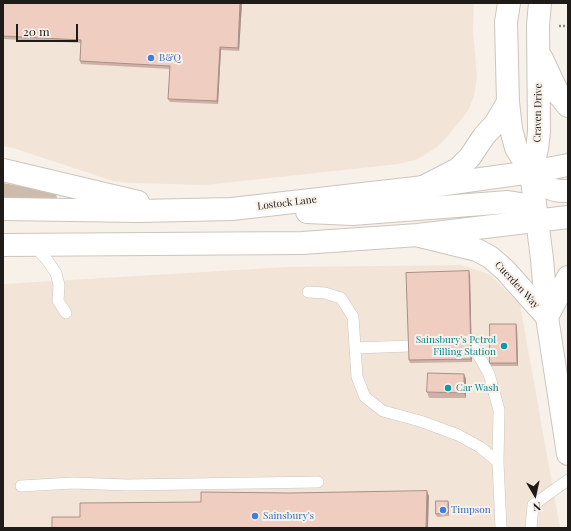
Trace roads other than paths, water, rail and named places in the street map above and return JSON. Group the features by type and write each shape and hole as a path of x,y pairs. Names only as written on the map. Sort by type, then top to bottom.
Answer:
{"main road":[{"path":"509,3 506,22 508,102 511,129 516,148 531,172 545,187 558,192 568,191"},
{"name":"Craven Drive","path":"531,172 537,149 539,132 538,25 540,3"},
{"name":"Craven Drive","path":"538,51 559,95 568,106"},
{"path":"424,187 458,168 470,157 484,136 495,124 508,102"},
{"name":"Lostock Lane","path":"3,209 232,210 424,187 531,172 568,165"},
{"path":"3,170 171,210"},
{"name":"Cuerden Way","path":"531,172 542,259 547,317 568,454"},
{"path":"232,210 352,214 508,202 526,205 537,220"},
{"path":"3,245 302,243 418,235 568,217"},
{"name":"Cuerden Way","path":"418,235 477,250 490,257 509,274 547,317"},
{"name":"Cuerden Way","path":"547,317 568,277"}],"lane":[{"path":"33,245 56,272 59,285 58,302 66,313"},
{"path":"308,292 325,293 341,298 353,317 357,377 365,397 383,411 458,435 480,447 498,462"},
{"path":"356,348 409,346"},
{"path":"474,347 490,374 499,410 498,462 502,528"},
{"path":"531,528 534,505 568,480"},
{"path":"21,486 73,483 127,485 318,482"}],"place":[{"name":"B&Q","path":"151,58"},
{"name":"Sainsbury's Petrol Filling Station","path":"504,346"},
{"name":"Car Wash","path":"448,388"},
{"name":"Timpson","path":"443,510"},
{"name":"Sainsbury's","path":"255,516"}]}
